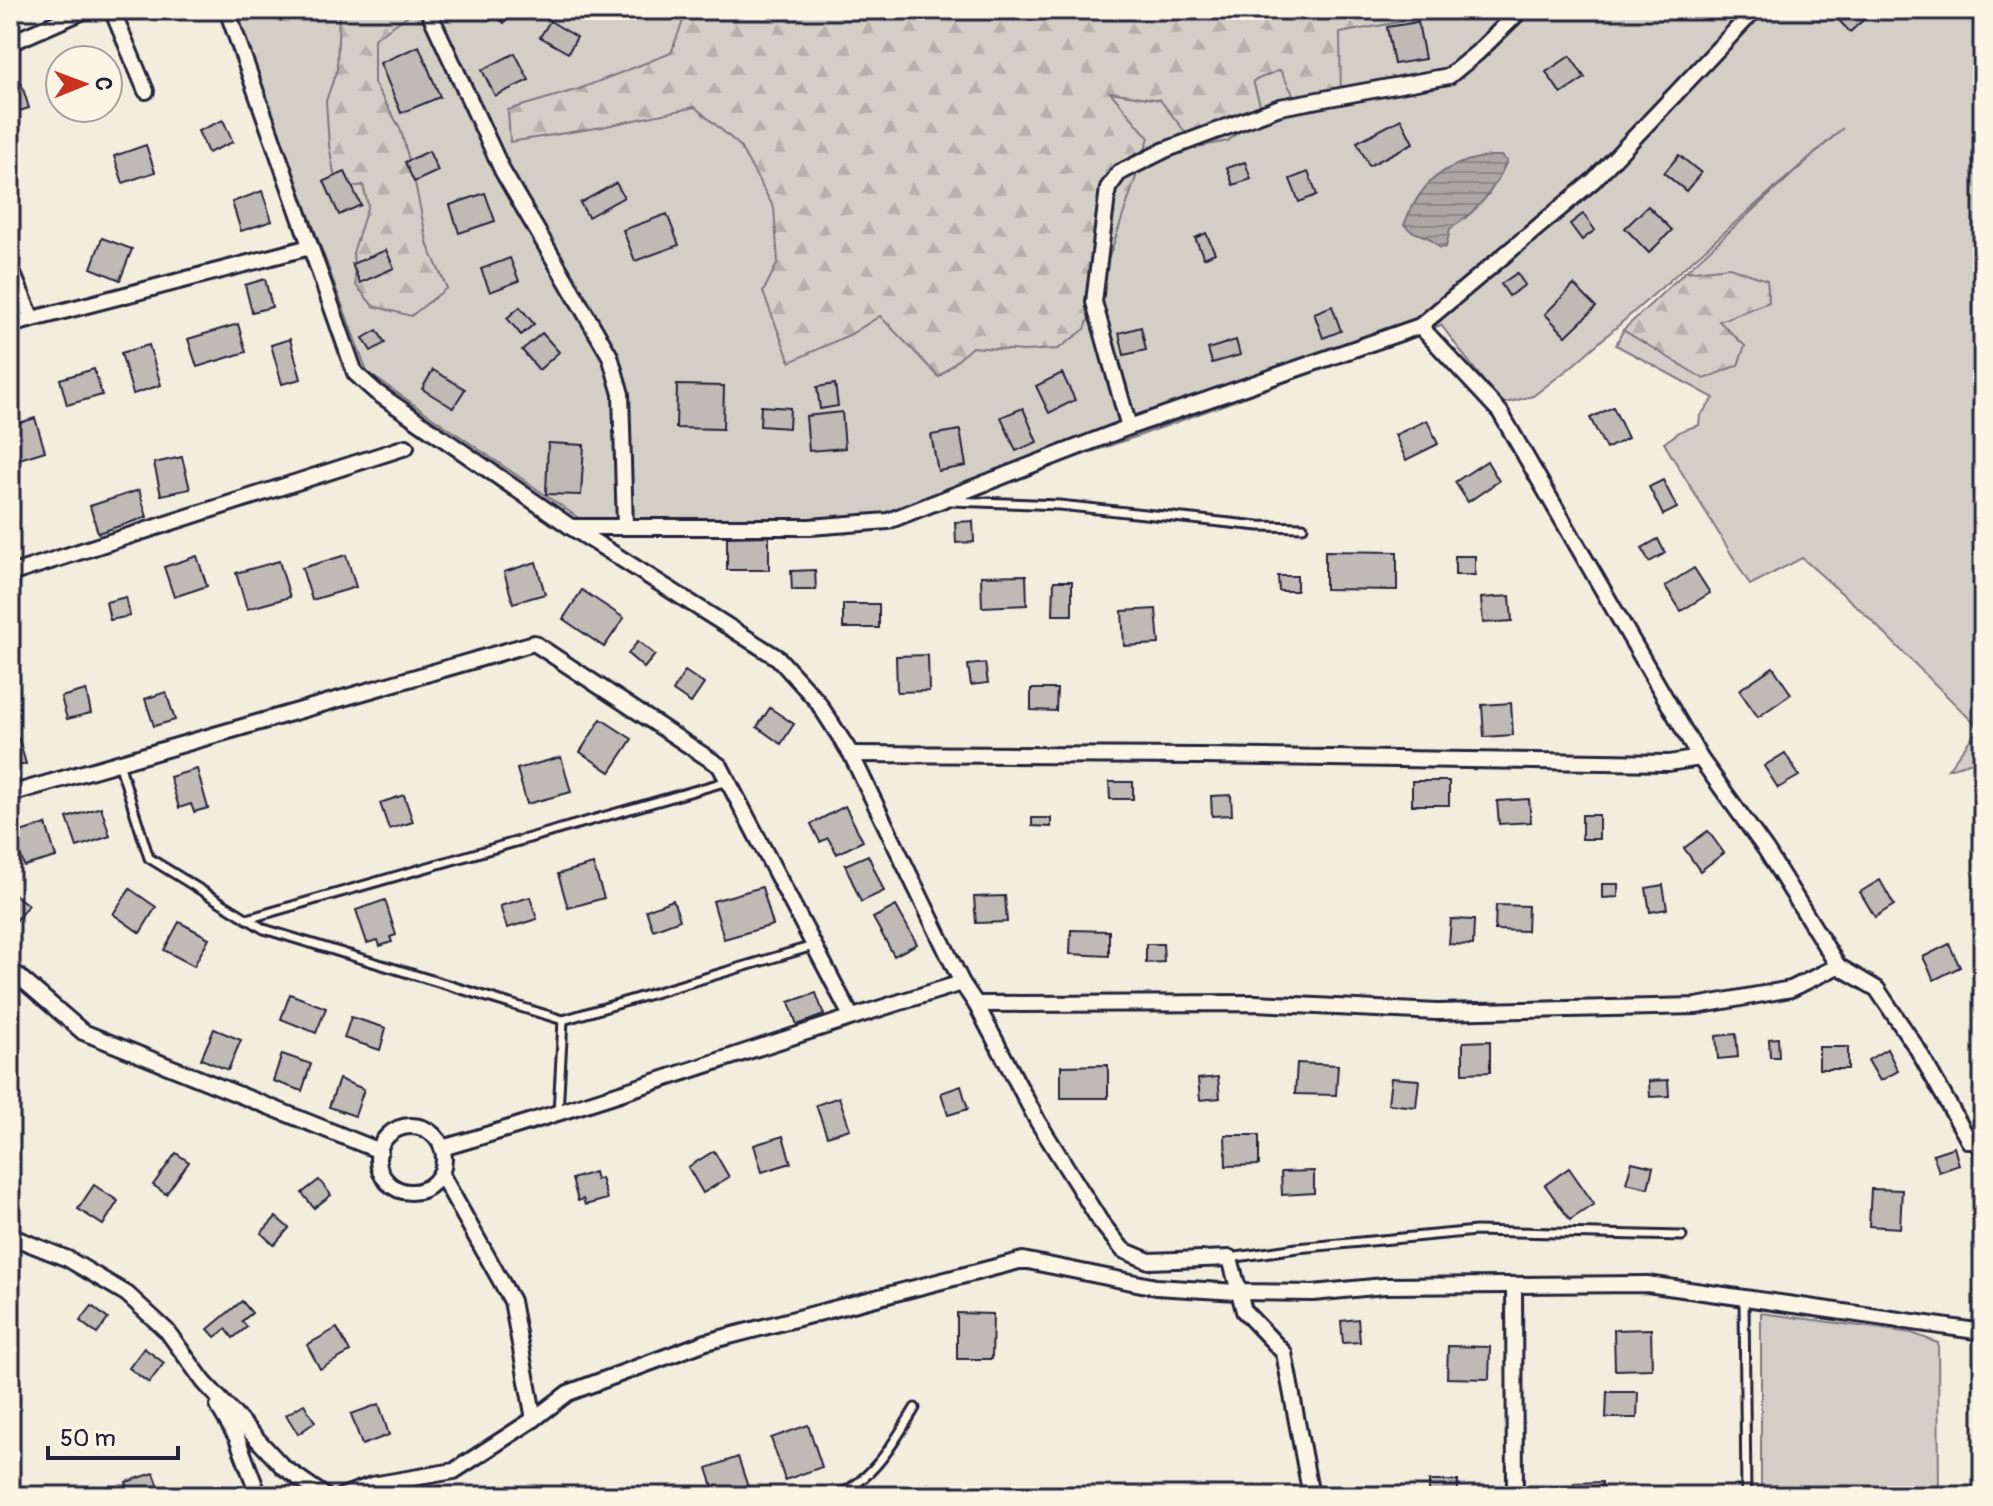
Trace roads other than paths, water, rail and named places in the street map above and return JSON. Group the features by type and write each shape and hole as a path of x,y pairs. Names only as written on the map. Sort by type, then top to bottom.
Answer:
{"street":[{"path":"10,43 86,10"},
{"path":"112,10 146,91"},
{"path":"227,10 355,373 376,392 571,527 778,658 817,701 851,754 962,983 1038,1122 1100,1221 1123,1250 1149,1261 1230,1258 1244,1311 1284,1353 1311,1496"},
{"path":"428,10 503,172 610,356 621,394 625,527"},
{"path":"1129,427 1094,302 1108,188 1119,173 1165,150 1280,107 1449,76 1521,10"},
{"path":"571,527 850,525 888,521 1129,427 1420,326 1594,180 1750,15 1751,10"},
{"path":"10,325 310,247"},
{"path":"10,267 32,319"},
{"path":"1420,326 1500,412 1700,758 1766,850 1838,966 1877,989 1918,1050 1969,1141"},
{"path":"10,574 406,447"},
{"path":"10,794 534,643 720,766 851,1016"},
{"path":"851,754 1669,763 1700,758"},
{"path":"976,1004 1255,1003 1437,1012 1696,1006 1791,989 1838,966"},
{"path":"10,969 83,1032 380,1151"},
{"path":"442,1148 558,1115 851,1016 962,983"},
{"path":"410,1127 430,1132 442,1148 441,1174 426,1189 405,1192 387,1181 379,1162 380,1151 391,1134 410,1127"},
{"path":"441,1174 512,1301 534,1419"},
{"path":"10,1236 68,1259 127,1294 167,1331 204,1382 237,1438 259,1496"},
{"path":"342,1496 372,1485 454,1471 568,1393 706,1342 1023,1260 1156,1287 1237,1292 1313,1293 1384,1286 1647,1284 1983,1332"},
{"path":"1514,1286 1515,1496"},
{"path":"204,1382 283,1467 325,1496"}],"lane":[{"path":"944,500 1059,505 1259,526 1303,527"},
{"path":"119,763 149,858 264,929 563,1020 815,945"},
{"path":"247,919 728,781"},
{"path":"558,1115 563,1020"},
{"path":"1969,1141 1983,1155"},
{"path":"1230,1258 1297,1248 1476,1231 1682,1236"},
{"path":"1744,1299 1746,1496"},
{"path":"836,1496 850,1490 885,1456 915,1408"}]}
